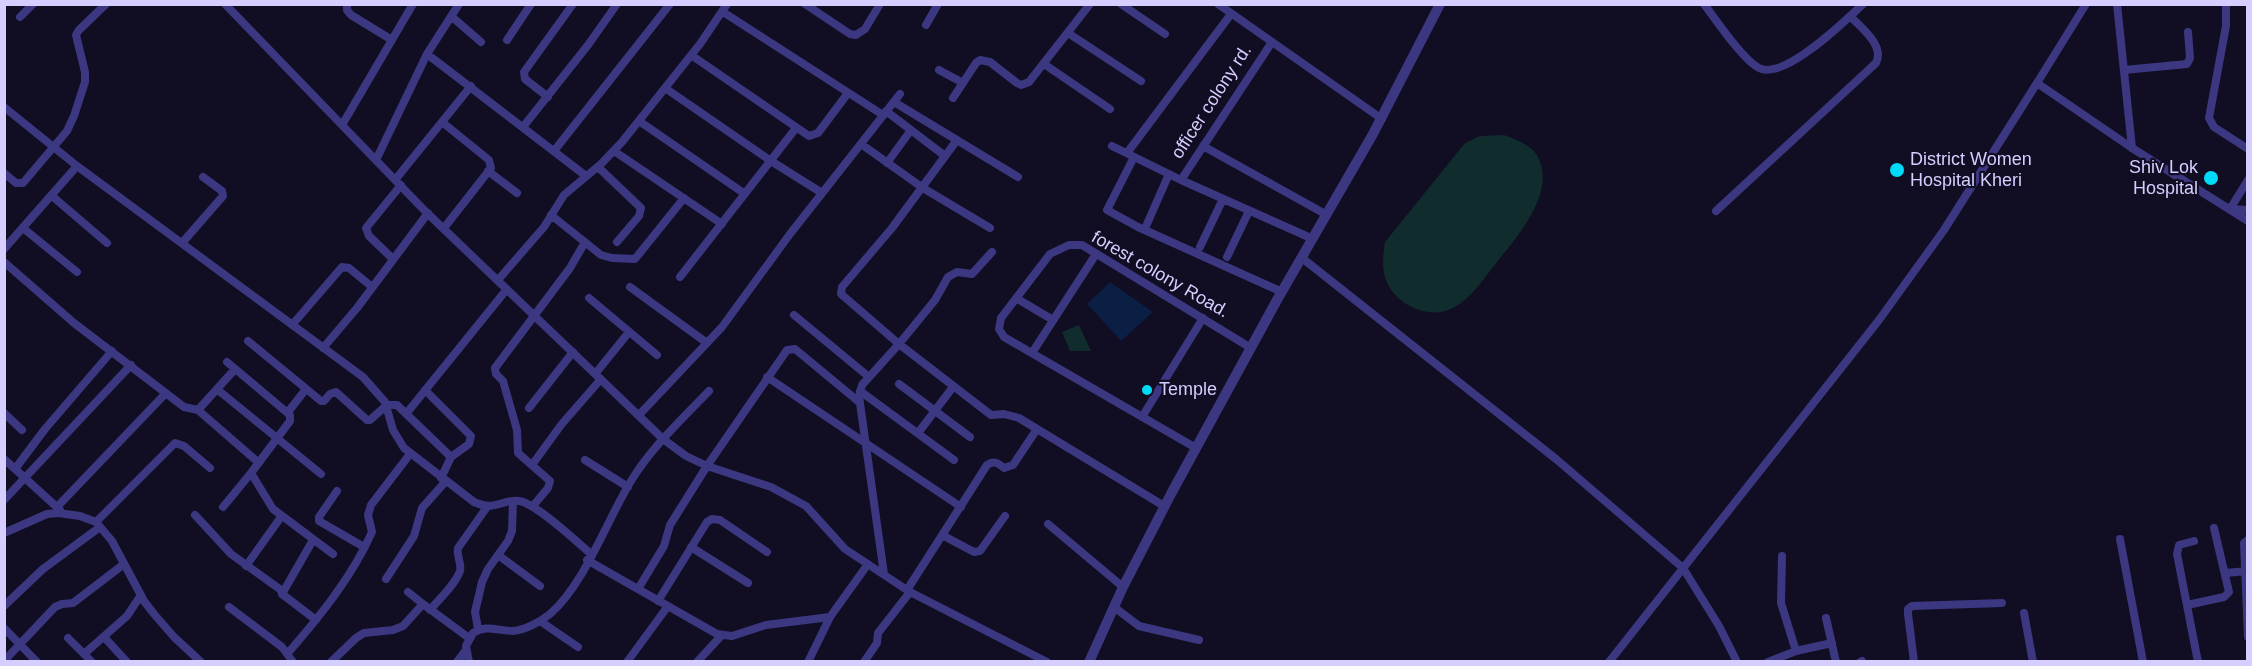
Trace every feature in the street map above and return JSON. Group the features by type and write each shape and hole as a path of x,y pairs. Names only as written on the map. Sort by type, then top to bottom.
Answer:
{"street":[{"path":"20,17 33,4"},
{"path":"4,173 16,183 23,183 68,131 85,82 85,72 76,35 106,4"},
{"path":"347,4 347,10 351,15 393,39"},
{"path":"342,125 413,4"},
{"path":"376,160 427,54 459,4"},
{"path":"507,40 531,4"},
{"path":"548,97 525,79 524,72 573,4"},
{"path":"523,128 617,4"},
{"path":"554,151 670,4"},
{"path":"805,4 850,34 856,35 865,29 880,4"},
{"path":"926,25 938,4"},
{"path":"953,98 980,60 990,62 1020,85 1029,82 1090,4"},
{"path":"1121,4 1165,34"},
{"path":"1218,4 1382,119"},
{"path":"1089,662 1123,587 1164,506 1282,292 1382,119 1440,4"},
{"path":"1704,4 1749,59 1757,67 1767,71 1814,49 1863,4"},
{"path":"1609,662 1879,320 1944,230 2086,4"},
{"path":"2116,4 2132,148"},
{"path":"2226,4 2226,26 2209,118 2214,127 2247,149"},
{"path":"231,7 398,183 663,439 686,456 706,466 771,487 806,506 845,549 909,591 1047,662"},
{"path":"498,280 538,234 564,195 614,151 691,55 725,8 848,93 911,130 945,156"},
{"path":"1231,14 1130,155 1107,210 1138,227 1282,292"},
{"path":"451,16 481,42"},
{"path":"1716,212 1875,63 1879,57 1878,46 1850,16"},
{"path":"2124,70 2187,64 2190,58 2188,32"},
{"path":"1068,33 1141,81"},
{"name":"officer colony rd.","path":"1272,42 1181,180 1312,239"},
{"path":"427,54 586,176"},
{"path":"691,55 804,134 814,136 848,93"},
{"path":"1044,64 1110,109"},
{"path":"939,70 963,83"},
{"path":"2037,83 2132,148 2247,221"},
{"path":"393,259 369,236 366,228 442,122 471,86"},
{"path":"665,88 822,193"},
{"path":"639,415 732,314 822,193 900,94"},
{"path":"894,102 1018,177"},
{"path":"4,107 77,166 363,377 387,405 398,441 410,454 474,502 487,507 520,501 532,506 589,557 638,589 721,636 732,636 766,625 830,617"},
{"path":"639,121 745,194"},
{"path":"442,122 491,164 444,228"},
{"path":"680,277 796,128"},
{"path":"887,163 911,130"},
{"path":"957,140 923,189 840,291 843,297 899,344 991,415 1011,415 1164,506"},
{"path":"861,144 923,189 990,228"},
{"path":"1112,146 1181,180"},
{"path":"1203,146 1327,215"},
{"path":"614,151 722,224"},
{"path":"4,249 77,166"},
{"path":"598,167 641,208 639,216 617,242"},
{"path":"488,171 517,193"},
{"path":"1147,224 1168,174"},
{"path":"182,243 223,196 222,191 203,177"},
{"path":"2230,209 2247,180"},
{"path":"52,196 107,243"},
{"path":"551,215 606,257 635,259 684,198"},
{"path":"1200,247 1223,199"},
{"path":"2230,209 2247,210"},
{"path":"1227,257 1249,211"},
{"path":"323,348 428,213"},
{"path":"23,228 77,272"},
{"path":"532,506 548,488 550,481 518,453 514,419 503,381 496,374 495,368 570,268 585,242"},
{"name":"forest colony Road.","path":"1196,448 1004,337 999,329 1001,318 1050,254 1069,245 1082,245 1251,348"},
{"path":"884,574 864,442 859,402 860,391 869,377 934,300 948,277 957,272 972,274 992,252"},
{"path":"1032,353 1096,254"},
{"path":"1302,258 1556,459 1683,568 1719,626 1737,662"},
{"path":"4,262 74,323 184,407 198,410 259,463"},
{"path":"292,325 342,267 349,268 372,287"},
{"path":"630,287 707,343"},
{"path":"406,414 507,289"},
{"path":"589,298 657,355"},
{"path":"1016,298 1053,320"},
{"path":"795,315 869,377"},
{"path":"1142,417 1203,318"},
{"path":"532,465 629,332"},
{"path":"248,341 321,401 336,392 367,420 374,418 387,405 397,405 451,457"},
{"path":"638,589 664,546 670,525 706,466 784,352 795,349 859,402"},
{"path":"15,469 45,429 112,351"},
{"path":"529,408 573,352"},
{"path":"223,507 290,421 288,412 227,362"},
{"path":"4,500 131,365"},
{"path":"198,410 235,369"},
{"path":"767,377 961,507"},
{"path":"899,384 970,437"},
{"path":"918,433 953,387"},
{"path":"288,412 306,389"},
{"path":"218,390 321,474"},
{"path":"386,579 414,537 422,508 443,479 451,457 469,444 471,436 425,390"},
{"path":"457,662 466,650 469,638 478,629 486,627 518,630 540,621 567,596 628,487 663,439 709,391"},
{"path":"860,391 954,460"},
{"path":"57,507 166,393"},
{"path":"4,413 22,430"},
{"path":"864,662 877,643 878,633 909,591 987,465 997,462 1004,468 1013,465 1037,429"},
{"path":"4,606 43,569 98,525 175,443 184,446 210,468"},
{"path":"229,607 291,658 335,596 372,532 368,515 371,505 410,454"},
{"path":"4,459 65,514"},
{"path":"585,460 628,487"},
{"path":"251,473 266,500 281,517 333,554"},
{"path":"338,491 321,513 319,521 364,547"},
{"path":"478,629 475,623 475,612 482,582 512,531 513,501"},
{"path":"331,662 364,633 393,630 403,626 427,607 459,572 458,548 487,507"},
{"path":"4,533 47,514 88,518 98,525 112,541 141,595 174,637 201,662"},
{"path":"195,515 231,554 281,590 282,594 316,620"},
{"path":"942,535 969,550 980,552 1005,516"},
{"path":"246,566 281,517"},
{"path":"658,600 707,522 716,519 767,552"},
{"path":"1048,524 1123,587"},
{"path":"2187,604 2227,595 2229,589 2214,528"},
{"path":"2120,539 2143,662"},
{"path":"282,594 313,540"},
{"path":"2247,540 2244,543 2247,637"},
{"path":"2194,541 2179,545 2177,549 2198,662"},
{"path":"691,547 748,583"},
{"path":"498,555 540,586"},
{"path":"1782,556 1781,603 1796,651"},
{"path":"4,661 58,604 73,603 124,564"},
{"path":"808,662 830,617 868,564"},
{"path":"2225,573 2246,571"},
{"path":"408,592 469,638"},
{"path":"84,654 126,616 141,595"},
{"path":"1914,662 1908,614 1908,609 1912,606 2002,603"},
{"path":"627,662 668,606"},
{"path":"1114,607 1139,626 1199,640"},
{"path":"2024,613 2033,662"},
{"path":"1826,618 1836,662"},
{"path":"540,621 578,646"},
{"path":"4,628 37,662"},
{"path":"697,662 721,636"},
{"path":"104,637 127,662"},
{"path":"68,638 92,662"},
{"path":"1768,662 1796,651 1832,643"},
{"path":"466,650 469,662"}],"green space":[{"path":"1504,135 1528,146 1538,157 1542,170 1542,184 1532,213 1482,281 1460,304 1444,311 1416,309 1399,298 1387,283 1383,263 1385,242 1465,143 1480,136"},
{"path":"1079,325 1091,351 1070,351 1062,332"}],"water":[{"path":"1110,282 1153,312 1121,341 1087,304"}],"place":[{"name":"District Women Hospital Kheri","path":"1897,170"},
{"name":"Shiv Lok Hospital","path":"2211,178"},
{"name":"Temple","path":"1147,390"}]}
